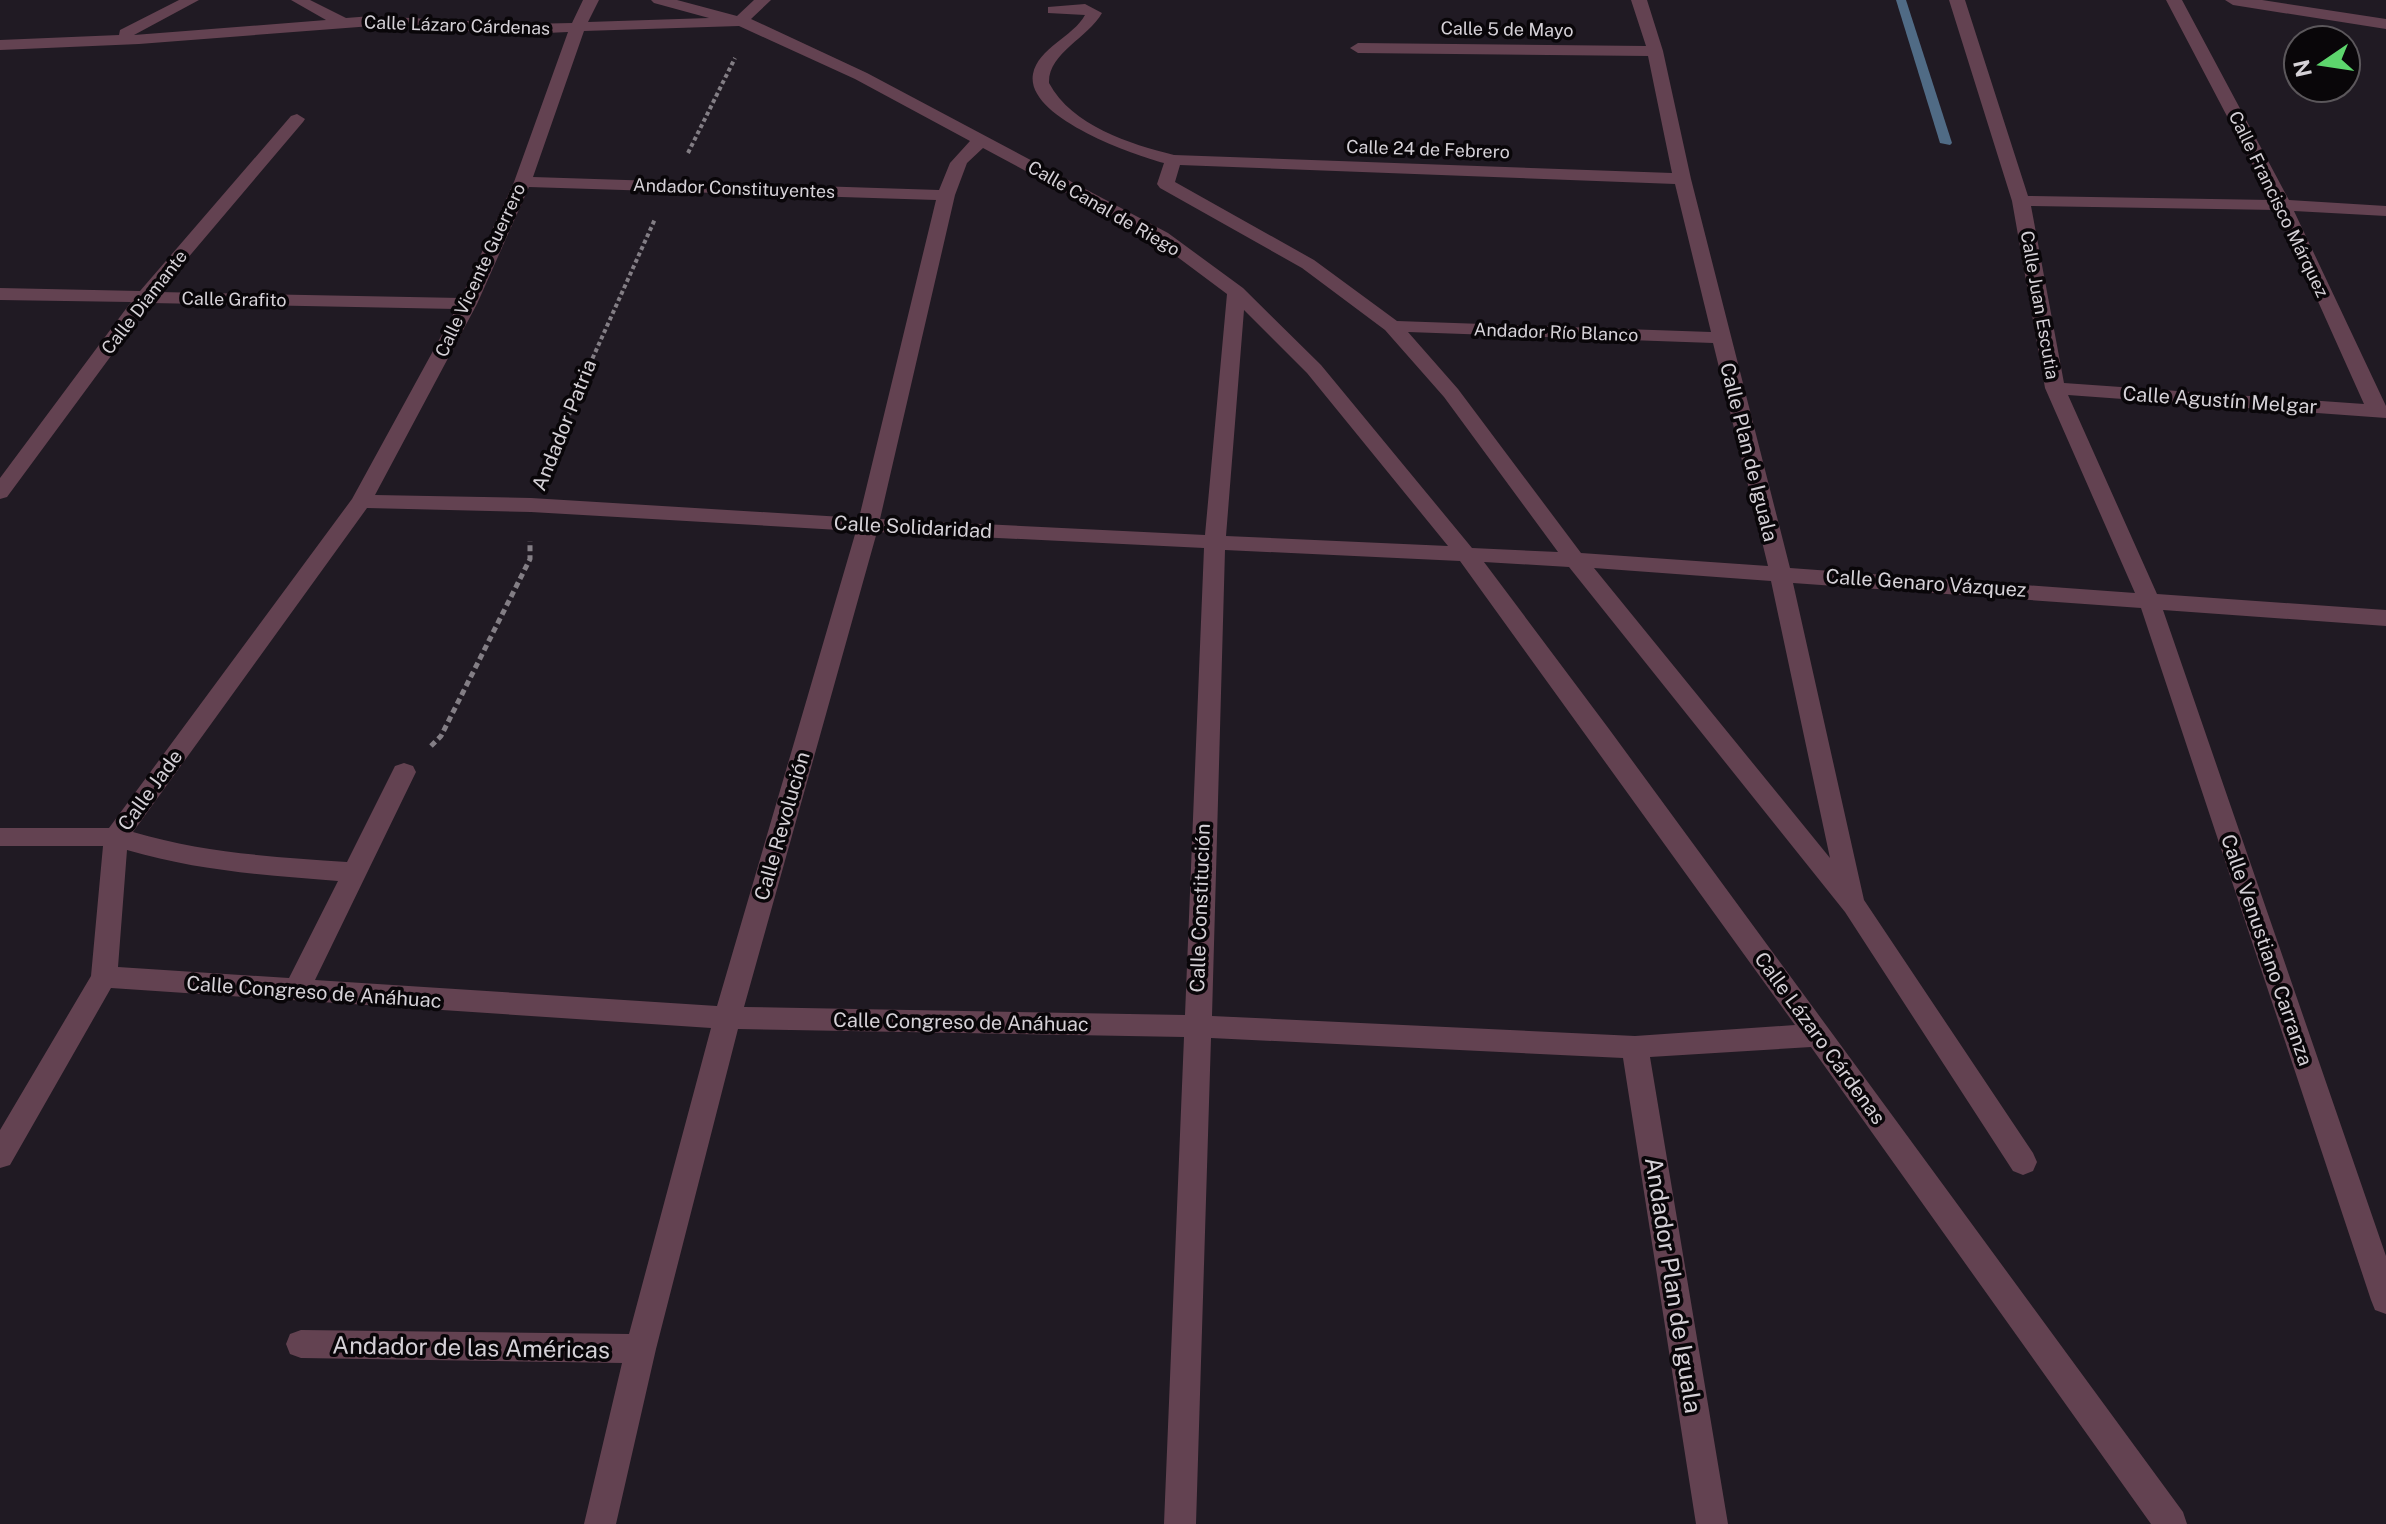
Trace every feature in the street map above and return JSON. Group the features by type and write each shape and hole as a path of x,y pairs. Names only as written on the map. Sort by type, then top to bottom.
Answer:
{"street":[{"path":"111,38 191,0"},
{"path":"299,0 343,23"},
{"name":"Calle Vicente Guerrero","path":"361,501 468,304 523,182 577,28 591,0"},
{"name":"Calle Canal de Riego","path":"659,0 745,23 861,76 1162,237 1236,292 1314,369 1466,554"},
{"path":"745,23 763,0"},
{"name":"Calle Plan de Iguala","path":"1639,0 1655,51 1720,338 1780,572 1854,905"},
{"name":"Calle Juan Escutia","path":"1957,0 2021,201 2055,388 2149,600"},
{"name":"Calle Francisco Márquez","path":"2174,0 2283,205 2382,411"},
{"path":"2233,0 2386,24"},
{"path":"372,21 395,7"},
{"path":"1053,10 1085,9 1094,13 1048,62 1041,75 1041,88 1048,100 1116,142 1173,160 1166,184 1308,264 1392,326 1451,393 1575,560 1854,905 2023,1162"},
{"name":"Calle Lázaro Cárdenas","path":"0,45 372,21 525,29 745,23"},
{"name":"Calle 5 de Mayo","path":"1358,48 1655,51"},
{"name":"Calle Diamante","path":"0,492 145,297 297,119"},
{"name":"Calle Revolución","path":"600,1524 641,1349 727,1018 868,525 946,195 956,163 967,150 984,140"},
{"name":"Calle 24 de Febrero","path":"1173,160 1682,179"},
{"name":"Andador Constituyentes","path":"523,182 946,195"},
{"path":"2021,201 2283,205 2386,211"},
{"name":"Calle Constitución","path":"1180,1524 1215,542 1236,292"},
{"name":"Calle Grafito","path":"0,294 468,304"},
{"name":"Andador Río Blanco","path":"1392,326 1720,338"},
{"name":"Calle Agustín Melgar","path":"2055,388 2382,411"},
{"name":"Calle Solidaridad","path":"361,501 531,505 1466,554"},
{"name":"Calle Jade","path":"0,1156 104,977 116,837 361,501"},
{"name":"Calle Lázaro Cárdenas","path":"1466,554 2171,1524"},
{"name":"Calle Genaro Vázquez","path":"1466,554 1780,572 2386,618"},
{"name":"Calle Venustiano Carranza","path":"2149,600 2386,1300"},
{"path":"296,992 404,772"},
{"path":"0,837 116,837 174,854 225,863 354,872"},
{"name":"Calle Congreso de Anáhuac","path":"104,977 727,1018 1197,1026 1635,1047 1818,1035"},
{"name":"Andador Plan de Iguala","path":"1635,1047 1712,1524"},
{"name":"Andador de las Américas","path":"301,1344 641,1349"}],"path":[{"name":"Andador Patria","path":"404,772 441,736 530,559 531,505 609,316 745,23"}],"waterway":[{"path":"1901,0 1946,143"}]}
